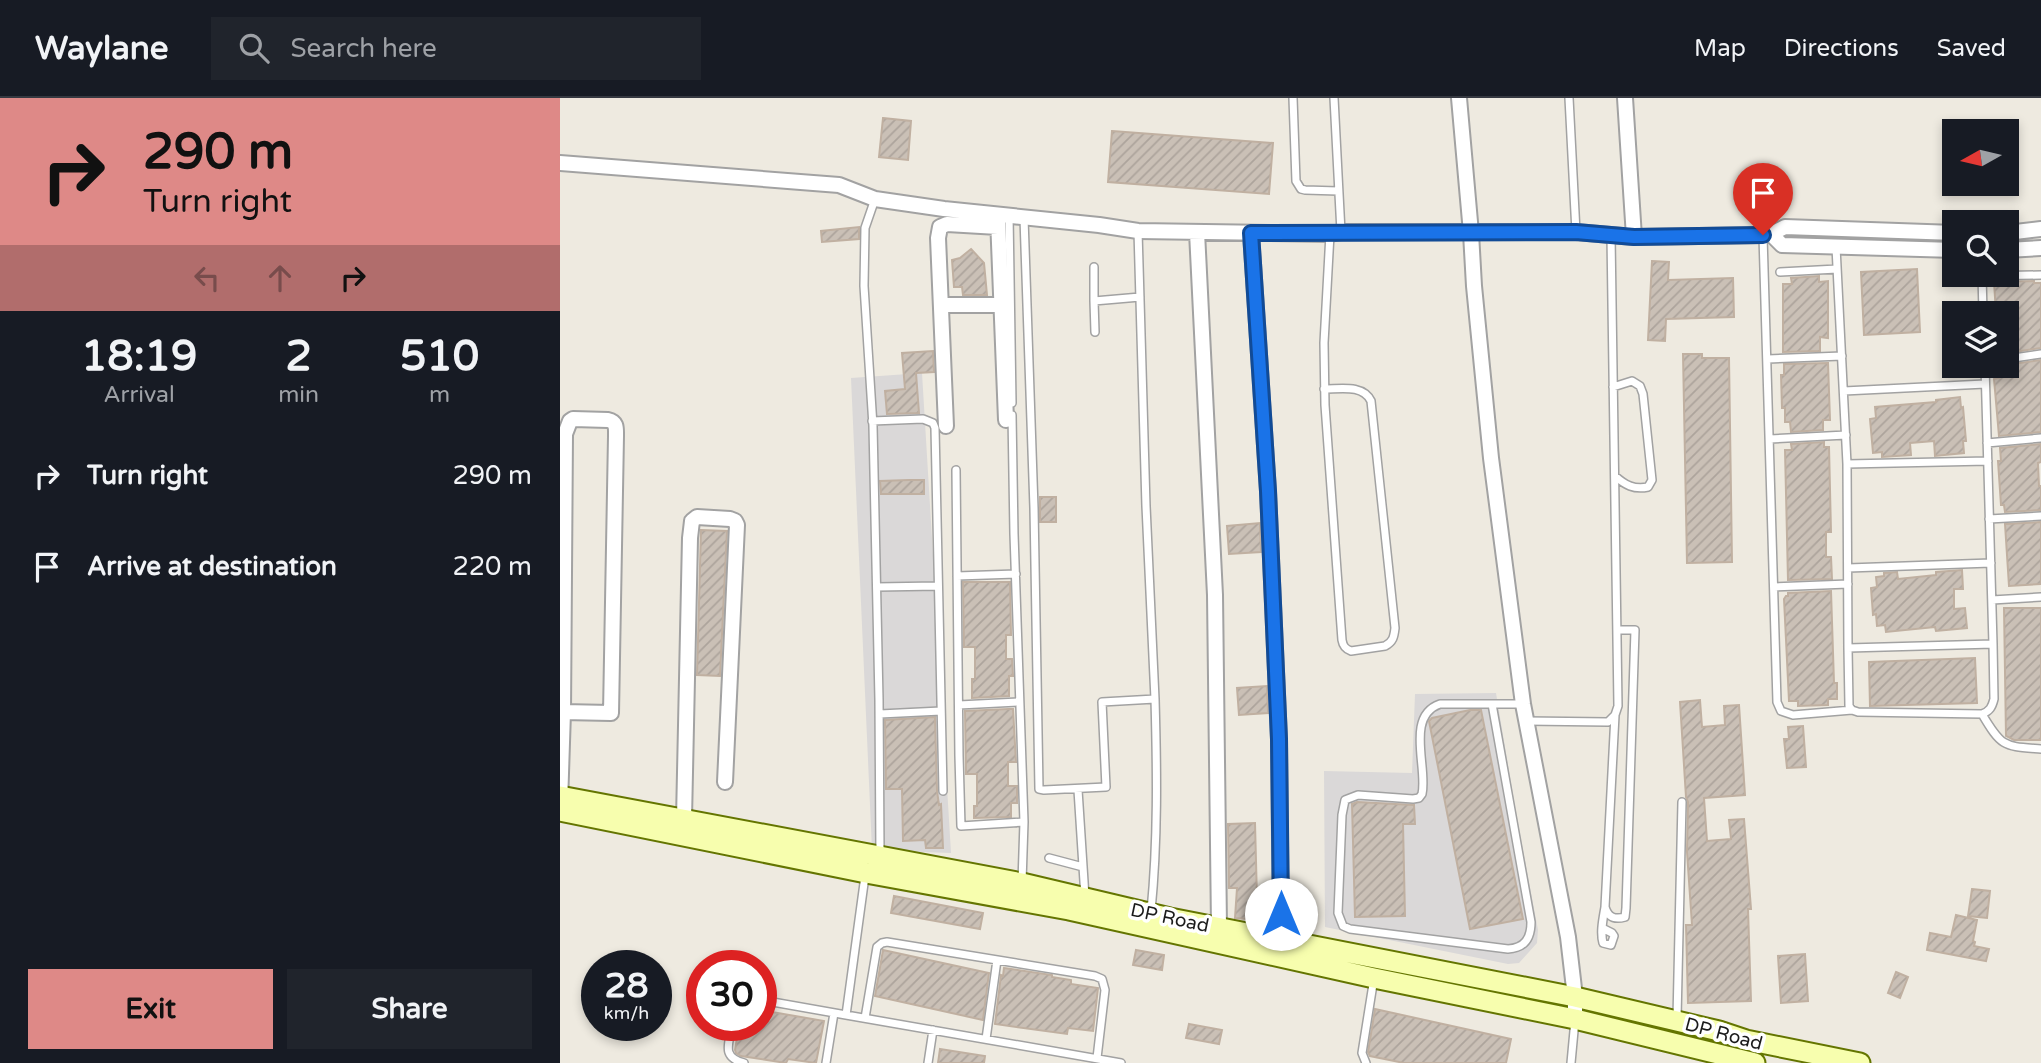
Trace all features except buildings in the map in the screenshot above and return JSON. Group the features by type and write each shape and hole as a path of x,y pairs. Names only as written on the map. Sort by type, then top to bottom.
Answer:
{"street":[{"path":"1460,98 1474,286 1491,458 1523,705 1567,937 1575,1019"},
{"path":"1625,98 1634,237"},
{"path":"560,163 839,185 875,199 1007,218 1100,225 1138,232 1576,232 1634,237 1767,235 1784,227 1942,233"},
{"path":"946,426 938,238 940,227 1007,218"},
{"path":"1006,420 1002,305 1007,218"},
{"path":"2019,232 2041,229"},
{"path":"1197,232 1215,595 1219,927"},
{"path":"1251,233 1268,491 1279,739 1281,939"},
{"path":"1767,235 1782,244 1942,250"},
{"path":"2019,249 2041,248"},
{"path":"941,305 1002,305"},
{"path":"560,802 565,433 573,419 608,420 615,425 616,436 611,713 563,712"},
{"path":"684,819 690,538 692,521 697,517 730,519 737,525 726,782"},
{"name":"DP Road","path":"560,802 684,819 871,861 1069,910 1745,1056 1860,1063"},
{"name":"DP Road","path":"560,802 871,861 1022,883 1150,913 1677,1020 1720,1031 1745,1056"}],"lane":[{"path":"1293,98 1298,186 1305,190 1338,191"},
{"path":"1324,389 1360,390 1368,395 1371,401 1395,628 1394,638 1385,646 1351,651 1343,646 1324,389 1324,343 1338,191 1334,98"},
{"path":"1569,98 1576,232"},
{"path":"846,1015 871,861 880,714 872,421 864,286 864,228 875,199"},
{"path":"1007,218 1024,822 1022,883"},
{"path":"1007,218 1034,494 1039,789 1077,790 1107,786 1102,702 1155,699"},
{"path":"1138,232 1157,808 1156,857 1150,913"},
{"path":"1767,235 1777,702 1781,711 1793,715 1852,710 1982,714 1988,712 1992,706 1993,645 1985,378"},
{"path":"1602,928 1615,715 1618,706 1611,236"},
{"path":"1836,246 1846,435 1849,706 1852,710"},
{"path":"1094,267 1095,332"},
{"path":"1780,272 1838,269"},
{"path":"2019,275 2041,275"},
{"path":"1094,301 1140,297"},
{"path":"2019,357 2041,354"},
{"path":"1768,359 1842,356"},
{"path":"1613,387 1632,381 1640,386 1645,407 1652,480 1648,487 1641,489 1623,483 1615,476"},
{"path":"1844,391 1985,384"},
{"path":"872,421 923,419 933,423 935,428 943,791"},
{"path":"1770,439 1846,435"},
{"path":"1987,443 2041,438"},
{"path":"1847,464 1988,461"},
{"path":"956,470 961,826 1024,822"},
{"path":"1989,519 2041,516"},
{"path":"1848,568 1991,563"},
{"path":"957,576 1016,574"},
{"path":"1774,587 1848,584"},
{"path":"877,587 939,586"},
{"path":"1992,600 2041,597"},
{"path":"1605,906 1612,918 1625,916 1635,630 1617,630"},
{"path":"1848,648 1993,645"},
{"path":"959,705 1020,702"},
{"path":"1492,704 1531,922 1529,938 1524,945 1508,949 1343,926 1338,913 1345,800 1358,795 1419,798 1424,788 1421,727 1433,706 1440,704 1492,704 1523,705"},
{"path":"880,714 941,711"},
{"path":"1982,714 1993,733 2005,745 2041,749"},
{"path":"1527,721 1608,722 1615,715"},
{"path":"1077,790 1085,898"},
{"path":"1677,1020 1682,802"},
{"path":"1049,858 1083,867"},
{"path":"865,1018 877,947 887,942 1096,976 1102,979 1105,989 1097,1058"},
{"path":"1366,1063 1362,1052 1377,958"},
{"path":"986,1039 997,960"},
{"path":"777,1003 1121,1063"},
{"path":"825,1063 834,1013"},
{"path":"1571,1063 1575,1019"},
{"path":"928,1063 933,1030"},
{"path":"730,1041 729,1056 744,1063"}],"shaded area":[{"path":"922,373 951,853 872,850 851,378"},
{"path":"1496,693 1538,930 1537,943 1519,963 1508,964 1325,927 1324,771 1412,773 1415,694"}],"route":[{"path":"1281,914 1279,739 1268,491 1251,233 1576,232 1634,237 1763,235"}]}
